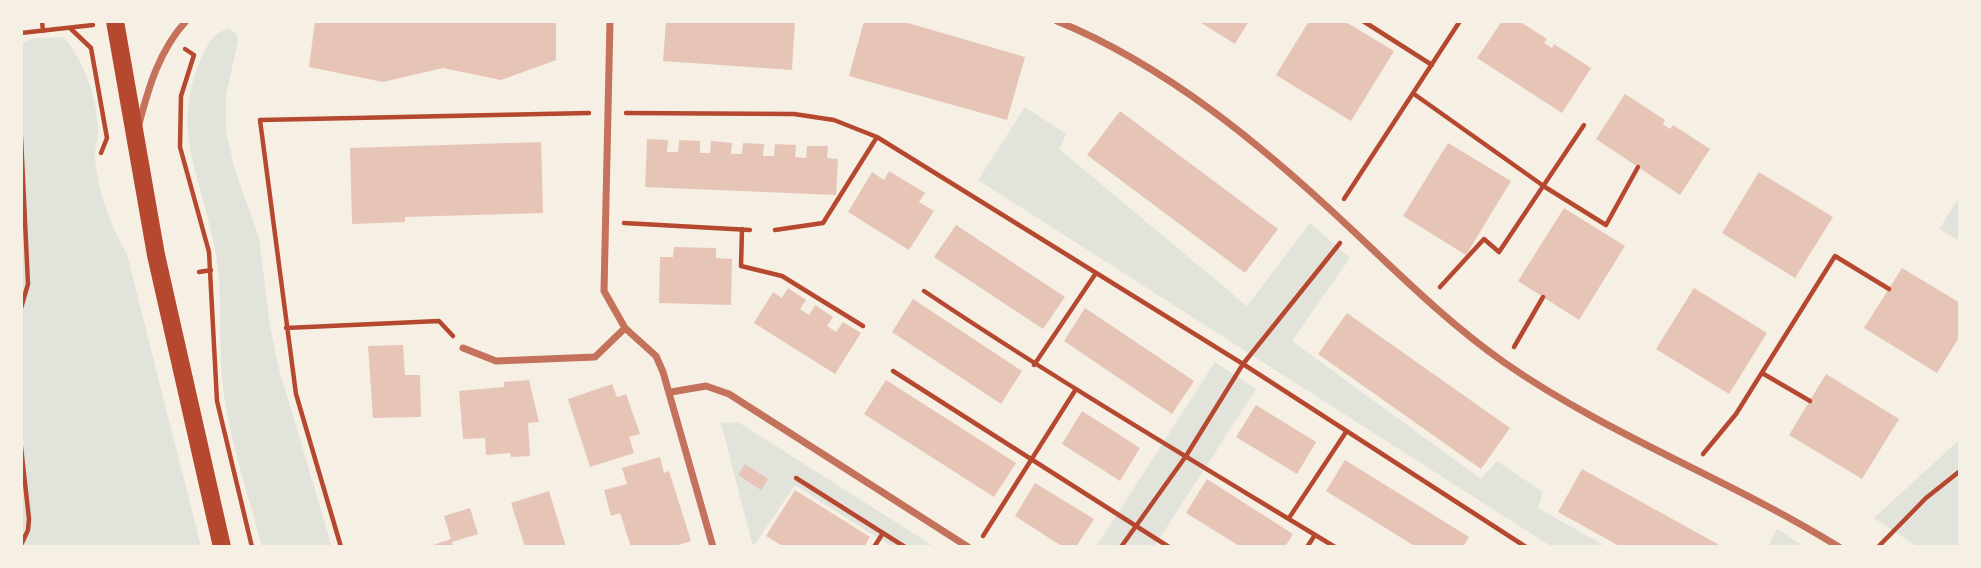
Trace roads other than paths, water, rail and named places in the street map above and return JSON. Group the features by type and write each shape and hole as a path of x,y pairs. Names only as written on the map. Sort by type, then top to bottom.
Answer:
{"main road":[{"path":"115,22 135,142 195,439 222,547"}],"street":[{"path":"135,142 150,81 170,39 186,21"},
{"path":"610,21 604,291 625,328 656,355 671,392 713,547"},
{"path":"1056,21 1150,68 1207,108 1351,229 1425,301 1506,363 1640,442 1762,502 1839,547"},
{"path":"463,348 495,361 595,357 625,328"},
{"path":"671,392 706,386 729,394 968,547"}]}
